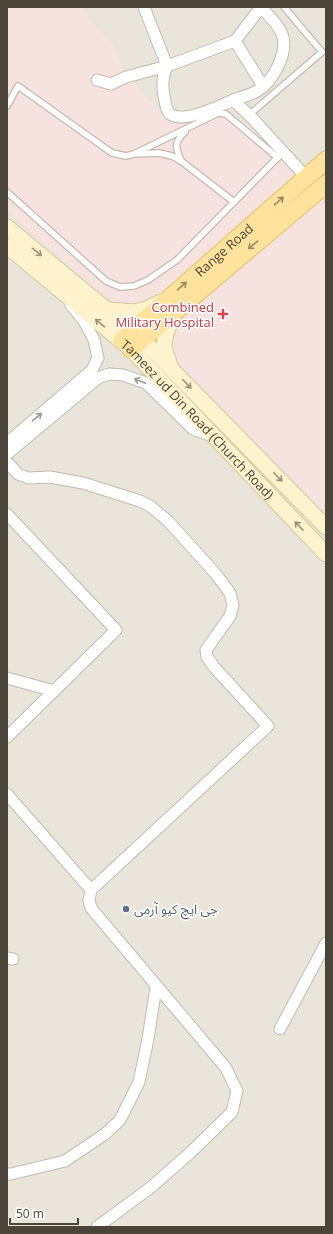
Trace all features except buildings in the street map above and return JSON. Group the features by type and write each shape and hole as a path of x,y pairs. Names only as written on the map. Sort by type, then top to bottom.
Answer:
{"main road":[{"name":"Range Road","path":"169,307 306,177 326,160"},
{"path":"132,339 169,307 326,184"},
{"name":"Tameez ud Din Road (Church Road)","path":"7,227 108,310 214,437 326,554"},
{"name":"Tameez ud Din Road (Church Road)","path":"7,246 170,367 326,527"},
{"path":"108,310 135,312 146,309 169,307"},
{"path":"169,307 164,347 170,367"}],"street":[{"path":"144,7 167,66"},
{"path":"97,80 111,84 126,77 167,66 235,41 261,7 282,34 284,45 279,62 274,74 263,86 256,92 196,114 181,116 171,115 168,111 162,84 163,73 167,66"},
{"path":"235,41 263,86"},
{"path":"233,100 249,115 280,155 306,177"},
{"path":"7,252 69,303 84,321 94,340 98,358 92,370 7,443"},
{"path":"7,454 98,378 109,374 123,375 146,383 193,429 214,437"},
{"path":"7,462 18,474 28,478 50,477 83,484 140,501 150,506 168,521 215,573 230,593 233,605 230,616 206,650 207,657 214,667 268,726 90,890 89,900 91,908 156,987 226,1068 238,1091 232,1112 195,1148 150,1188 97,1227"},
{"path":"7,514 116,630 7,737"},
{"path":"7,678 54,691"},
{"path":"7,794 90,890"},
{"path":"280,1029 326,943"},
{"path":"7,1174 65,1161 105,1134 120,1120 139,1082 148,1039 156,987"}],"lane":[{"path":"249,115 324,51 284,7"},
{"path":"7,106 18,86 112,153 126,156 134,154 218,113 226,114 280,155 177,260 148,280 134,286 120,287 106,280 7,192"},
{"path":"181,161 176,148 177,142 179,137 189,128"},
{"path":"134,154 159,153 172,156 181,161 234,202"}],"shaded area":[{"path":"7,7 326,7 326,1227 7,1227"},
{"name":"Combined Military Hospital","path":"7,7 81,7 96,27 113,44 125,73 170,124 233,117 326,186 326,525 212,402 7,209"}],"place":[{"name":"Combined Military Hospital","path":"223,314"},
{"name":"جی ایچ کیو آرمی","path":"126,909"}]}
